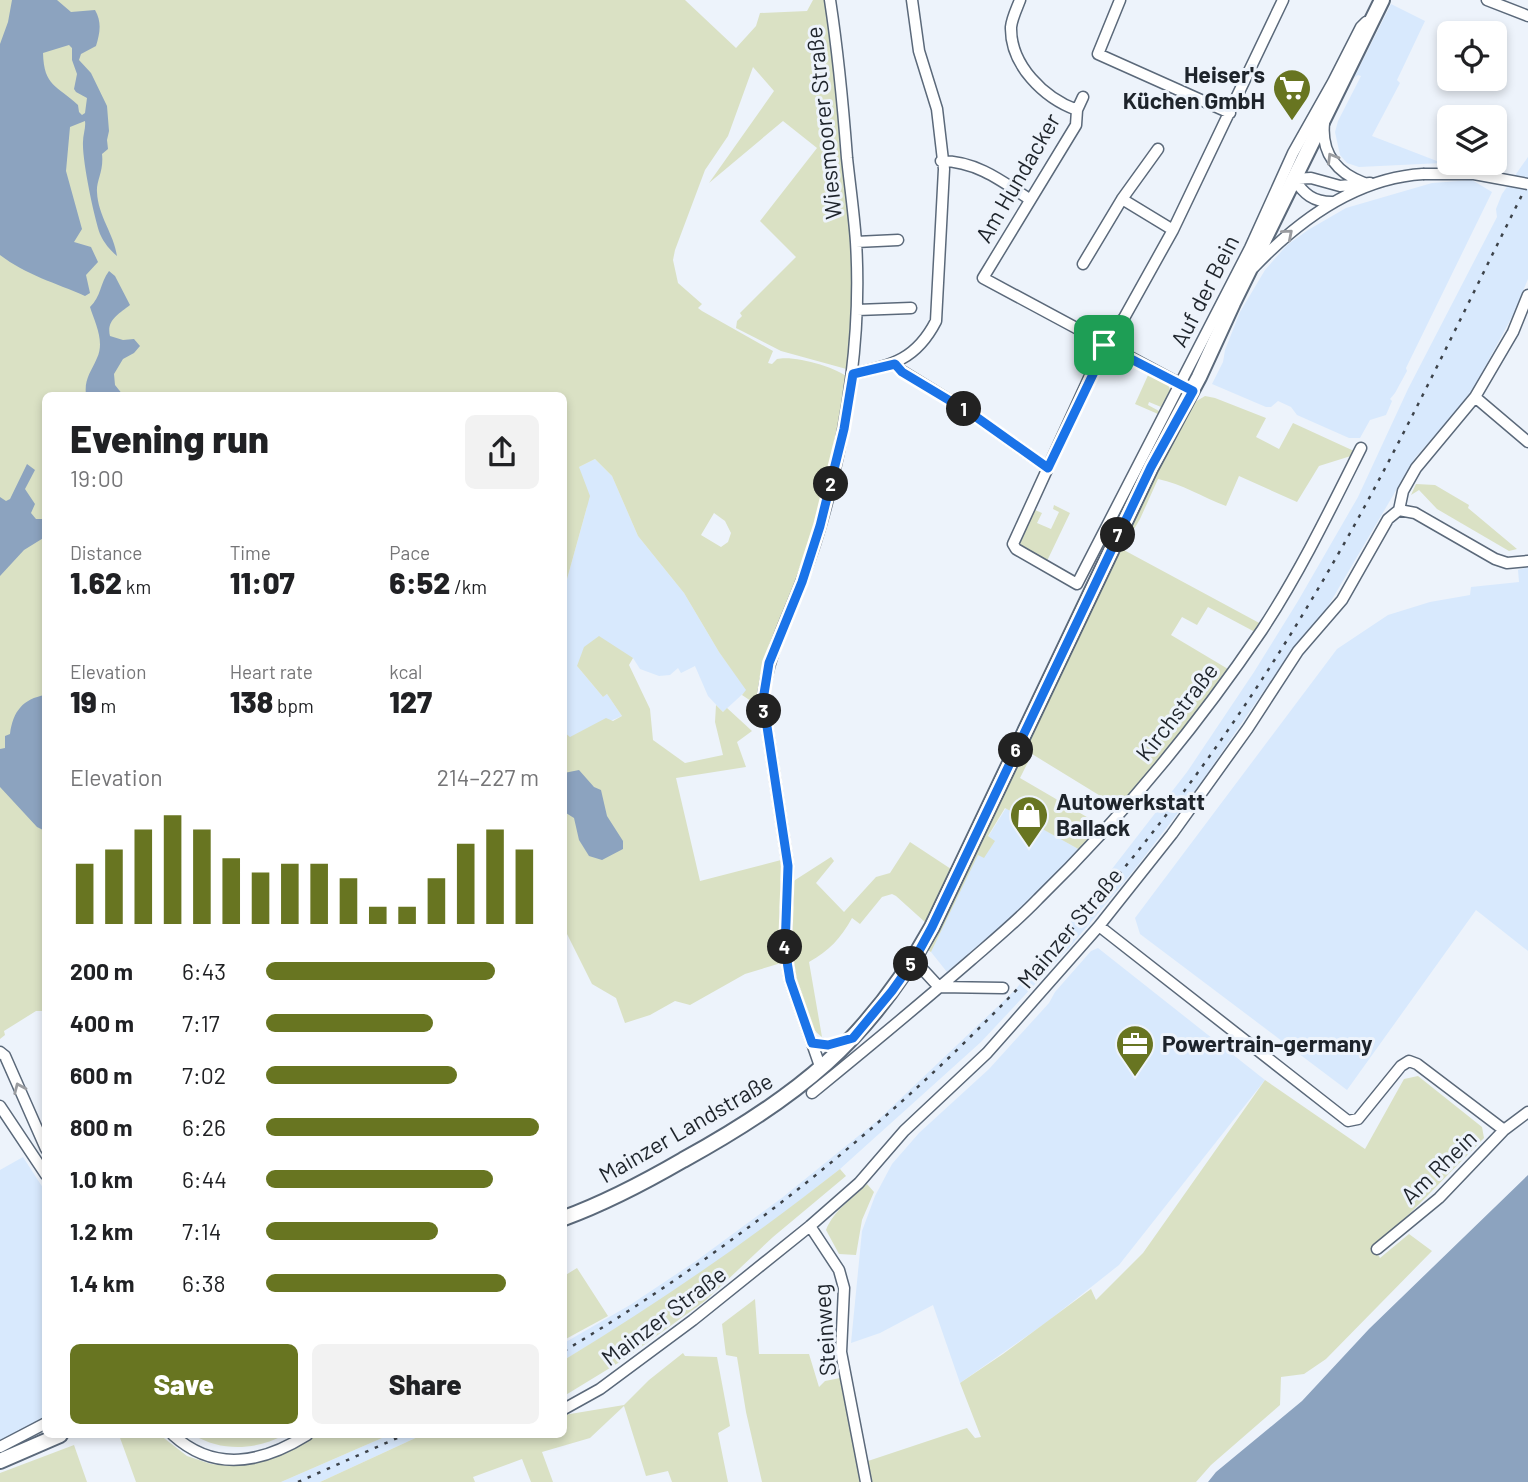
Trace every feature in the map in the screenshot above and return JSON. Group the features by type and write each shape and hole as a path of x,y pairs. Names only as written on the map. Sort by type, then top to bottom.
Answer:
{"main road":[{"name":"Mainzer Landstraße","path":"567,1217 621,1194 715,1143 774,1106 821,1069 853,1038 914,960 1151,467 1193,391 1382,0"},
{"path":"0,1461 53,1438"}],"street":[{"name":"Wiesmoorer Straße","path":"821,1069 790,980 785,914 788,866 763,700 766,674 820,526 844,429 853,374 857,310 856,242 842,92 830,0"},
{"path":"853,374 895,364 919,347 936,321 944,169 937,109 919,51 912,0"},
{"path":"1020,0 1011,25 1012,39 1028,76 1047,94 1077,110"},
{"path":"1120,0 1098,54 1230,113"},
{"path":"895,364 902,372 972,414 1048,468 1096,368 1111,330 1124,318 1173,230 1283,0"},
{"path":"1488,0 1528,16"},
{"name":"Auf der Bein","path":"1048,468 1013,544 1016,549 1077,584 1250,248 1276,187 1310,119 1333,82 1361,27 1366,22 1372,23"},
{"name":"Am Hundacker","path":"1083,97 1077,110 1076,125 983,278 1104,345"},
{"path":"1325,118 1324,138 1332,161 1342,172 1369,183"},
{"path":"1083,264 1122,199 1158,149"},
{"path":"942,161 974,166 1029,199"},
{"path":"1294,179 1311,178 1340,186 1423,174 1474,174 1528,184"},
{"path":"1294,179 1312,199 1336,201"},
{"path":"1247,275 1294,229 1369,183"},
{"path":"1122,199 1173,230"},
{"name":"Wiesmoorer Straße","path":"856,242 898,240"},
{"name":"Mainzer Straße","path":"567,1407 600,1389 693,1320 859,1183 904,1131 987,1053 1099,926 1206,789 1298,651 1342,600 1388,520 1399,510 1407,482 1416,468 1475,397 1513,332 1528,295"},
{"path":"857,310 912,308"},
{"path":"1104,345 1193,391"},
{"path":"1475,397 1528,442"},
{"name":"Kirchstraße","path":"812,1093 1037,901 1163,763 1262,629 1297,572 1361,448"},
{"path":"1399,510 1415,513 1495,559 1507,563 1528,561"},
{"path":"1099,926 1348,1121 1358,1119 1401,1066 1409,1061 1417,1064 1504,1130"},
{"path":"914,960 939,987 1003,988"},
{"path":"812,1043 828,1045 853,1038"},
{"path":"0,1052 5,1056 42,1140"},
{"path":"0,1106 42,1169"},
{"name":"Am Rhein","path":"1377,1250 1439,1198 1504,1130 1528,1112"},
{"name":"Steinweg","path":"810,1226 839,1270 844,1288 841,1352 866,1482"},
{"path":"0,1447 42,1425"},
{"path":"177,1438 195,1451 234,1461 270,1454 301,1438"}],"shaded area":[{"path":"12,0 57,0 71,12 95,10 99,19 96,46 81,54 79,60 91,73 107,106 108,149 102,154 97,192 100,209 117,256 100,234 95,215 83,150 85,121 70,127 66,171 82,229 74,242 91,247 98,262 86,275 90,293 85,296 31,273 0,255 0,44","holes":["69,45 72,48 72,60 77,74 74,89 87,98 85,113 82,115 78,105 49,79 44,64 43,53"]},
{"path":"1391,4 1425,21 1397,80 1400,83 1372,136 1437,163 1359,167 1347,163 1340,155 1335,132 1361,76 1354,78"},
{"path":"1528,157 1528,279 1514,313 1470,395 1415,458 1327,608 1294,647 1200,784 1135,869 1069,948 981,1042 840,1169 744,1244 636,1317 567,1358 567,1341 630,1305 696,1261 783,1197 878,1120 1015,990 1081,909 1187,772 1298,601 1358,497 1408,389 1497,217 1496,209 1502,194"},
{"path":"1472,180 1492,192 1406,368 1407,371 1390,399 1392,401 1386,415 1370,420 1360,438 1349,438 1297,415 1291,407 1278,401 1271,407 1266,407 1212,384 1223,362 1240,312 1265,270 1287,245 1346,208 1432,183"},
{"path":"109,271 115,276 130,305 112,322 110,336 123,340 134,339 140,346 123,359 114,374 115,385 121,392 86,392 87,380 100,345 90,307"},
{"path":"595,459 612,476 638,536 684,593 719,652 747,690 723,712 708,696 695,666 681,673 678,668 670,675 659,676 640,669 633,658 577,666 603,697 607,694 622,716 570,738 567,735 567,579 587,507 579,467"},
{"path":"27,464 35,470 25,489 35,504 31,513 36,519 42,519 42,539 24,550 0,576 0,497 6,501 10,499"},
{"path":"1528,567 1528,951 1476,910 1347,1090 1140,934 1135,918 1337,649 1388,615 1430,602 1470,595 1471,587 1519,582 1518,570"},
{"path":"42,696 42,830 0,787 0,749 5,748 5,736 10,734 20,707"},
{"path":"579,770 594,787 601,790 607,816 623,841 623,849 602,860 589,856 579,840 574,818 567,814 567,772"},
{"path":"1006,808 1080,850 1026,905 947,972 931,952 978,854 994,841 988,837"},
{"path":"1098,948 1265,1080 1119,1265 1047,1322 960,1383 933,1305 880,1333 851,1343 862,1231 875,1196 892,1164 919,1133 989,1069 1049,1003 1055,992 1091,951"},
{"path":"23,1157 42,1186 42,1422 0,1441 0,1170"},
{"path":"1528,1175 1528,1482 1208,1482 1216,1472 1302,1401 1369,1329"},
{"path":"382,1438 415,1438 320,1482 281,1482"}],"green space":[{"path":"0,0 685,0 736,48 756,26 760,13 807,11 813,0 827,0 854,266 851,267 851,282 855,285 850,370 781,351 736,328 737,321 742,316 740,313 796,257 760,221 817,148 783,121 709,183 774,91 753,67 728,136 705,170 673,260 678,283 702,304 698,308 773,351 768,363 772,364 777,359 784,358 804,360 835,370 849,378 824,505 774,640 758,698 754,703 742,695 746,690 719,652 684,593 638,536 612,476 595,459 579,467 590,496 567,579 567,392 42,392 42,1011 36,1011 4,1031 5,1035 0,1039","holes":["714,513 725,521 731,533 728,542 721,547 701,535"]},
{"path":"1149,373 1168,384 1170,390 1161,407 1149,402 1148,405 1159,411 1158,414 1135,404"},
{"path":"1205,396 1266,418 1256,437 1279,449 1293,423 1354,451 1354,455 1319,466 1297,502 1239,476 1226,506 1184,487 1158,479 1140,519 1122,549 1263,625 1255,632 1208,607 1197,625 1182,617 1171,635 1228,669 1199,713 1120,808 1032,754 1020,778 1104,827 1080,850 1005,808 988,836 995,841 984,858 978,855 931,952 926,949 1118,547 1190,405"},
{"path":"1416,484 1435,485 1469,505 1468,508 1517,549 1509,551 1437,509 1419,490 1411,495"},
{"path":"1054,505 1070,513 1047,561 1020,544 1035,510 1042,513 1037,523 1051,529 1059,512 1053,509"},
{"path":"599,636 633,658 629,665 650,709 653,740 685,763 723,755 715,722 716,705 723,712 727,708 752,731 737,742 746,767 676,778 700,881 781,860 781,963 745,974 690,1005 675,1001 650,1015 625,1023 616,998 592,984 567,934 567,734 570,737 606,718 613,721 622,716 607,694 603,697 577,666 584,647"},
{"path":"910,842 951,869 926,923 896,896 892,894 882,897 860,924 852,918 834,943 809,962 822,1037 809,1021 794,969 790,928 792,882 831,857 834,861 816,883 844,912 876,877 890,873"},
{"path":"1418,1076 1482,1127 1484,1138 1375,1249 1380,1258 1409,1234 1432,1251 1326,1359 1304,1374 1281,1377 1280,1405 1211,1465 1196,1482 762,1482 737,1357 726,1355 722,1324 755,1299 759,1354 809,1354 819,1387 825,1381 840,1378 846,1409 865,1462 967,1428 975,1438 981,1437 960,1383 1091,1289 1096,1300 1143,1253 1265,1080 1365,1149 1404,1079"},
{"path":"840,1169 846,1176 773,1237 705,1301 623,1360 567,1394 567,1358 635,1316 773,1220"},
{"path":"867,1184 874,1192 862,1220 856,1255 839,1254 826,1230 839,1211"},
{"path":"577,1268 608,1316 567,1338 567,1274"},
{"path":"683,1353 685,1356 717,1357 730,1426 718,1433 728,1482 672,1482 668,1471 646,1476 624,1406 590,1438 542,1452 553,1482 531,1482 522,1459 473,1477 475,1482 320,1482 415,1438 567,1438 567,1414 624,1405 649,1380"},
{"path":"120,1438 164,1438 187,1456 211,1464 233,1466 261,1461 287,1452 309,1438 382,1438 281,1482 136,1482"},
{"path":"201,1438 277,1438 262,1444 239,1447"},
{"path":"74,1445 87,1482 0,1482 0,1473"}],"railway":[{"path":"567,1349 676,1279 784,1201 885,1116 981,1026 1071,930 1156,829 1234,721 1306,609 1366,505 1528,183"},
{"path":"298,1482 397,1438"}],"place":[{"name":"Heiser's Küchen GmbH","path":"1292,122"},
{"name":"Autowerkstatt Ballack","path":"1029,849"},
{"name":"Powertrain-germany","path":"1135,1078"}],"route":[{"path":"1104,345 1193,391 1151,467 914,960 870,1020 853,1038 828,1045 812,1043 790,980 785,949 788,866 763,700 769,663 802,582 820,526 844,429 853,374 895,364 902,372 972,414 1048,468 1096,368 1104,345"}]}
